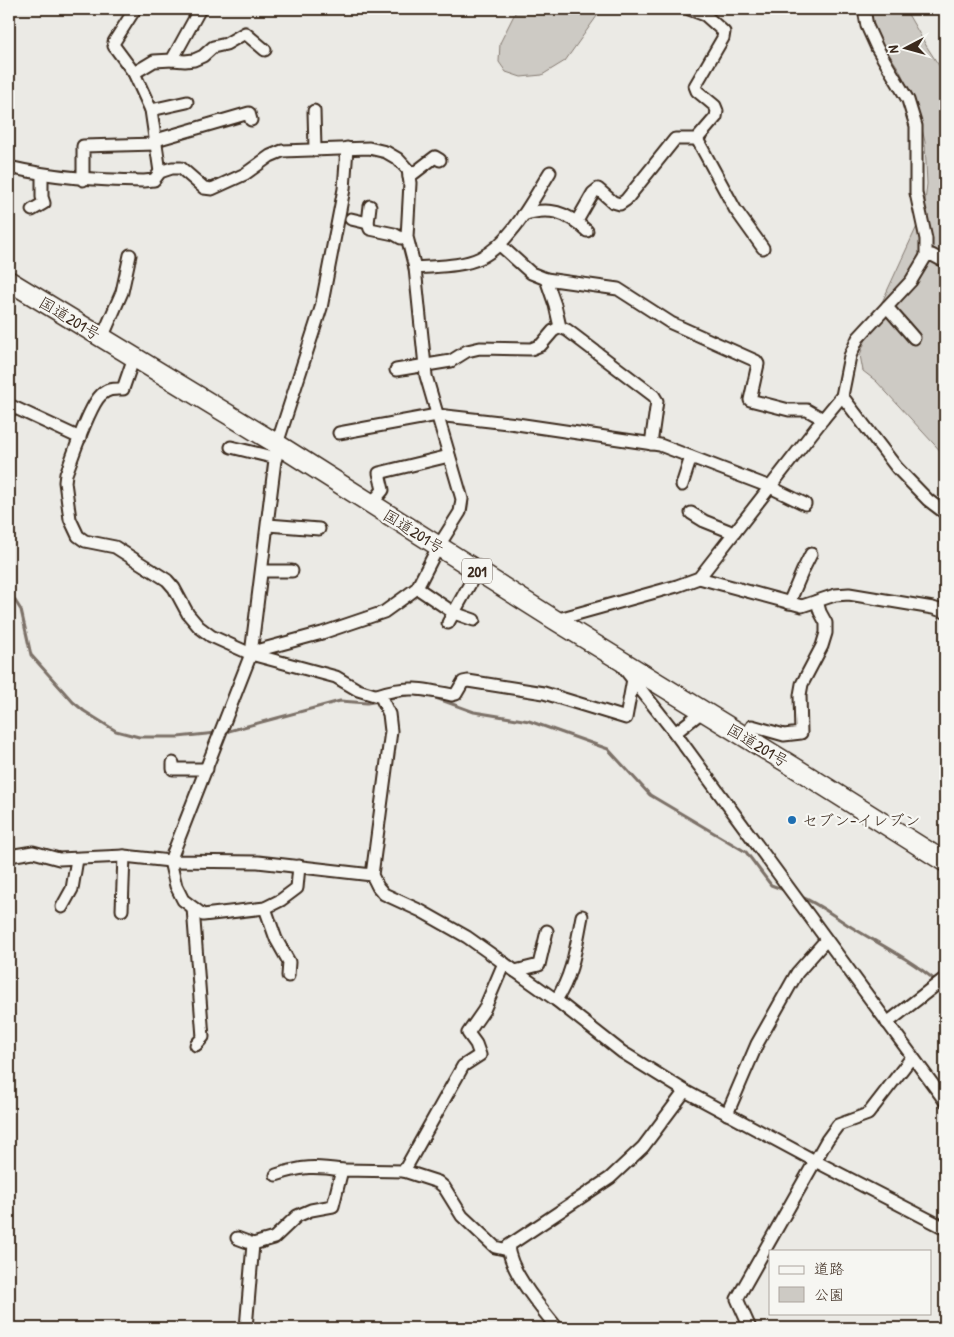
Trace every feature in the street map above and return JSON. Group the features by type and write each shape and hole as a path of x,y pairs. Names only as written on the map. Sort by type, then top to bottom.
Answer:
{"highway":[{"name":"国道201号","path":"9,280 134,357 276,451 371,504 945,862"}],"street":[{"path":"135,9 114,42 114,46 134,73 151,110 160,172"},
{"path":"172,60 200,9"},
{"path":"577,221 593,193 598,189 613,202 620,204 626,200 675,139 697,139 716,117 717,111 715,106 697,91 695,86 723,38 724,32 705,15 689,9"},
{"path":"555,620 677,586 699,578 842,396 850,356 858,338 911,282 926,256 926,239 916,193 916,126 908,100 877,48 867,26 864,9"},
{"path":"134,73 154,61 194,60 203,56 213,47 226,44 245,33 265,50"},
{"path":"151,110 188,102"},
{"path":"314,111 315,149"},
{"path":"83,180 83,146 156,142 249,113"},
{"path":"697,139 736,209 763,248"},
{"path":"299,866 297,888 281,900 265,908 203,915 183,900 176,886 170,861 251,653 276,451 321,308 344,190 346,148"},
{"path":"9,167 42,175 83,180 144,182 154,180 160,172 172,168 181,168 204,188 212,190 244,174 270,156 282,151 369,148 386,152 398,159 408,170 407,237 416,268 426,376 462,499 460,512 438,547 417,588 384,612 322,633 251,653"},
{"path":"409,177 436,157 440,160"},
{"path":"416,268 463,263 480,258 500,244 523,215 550,172"},
{"path":"32,210 44,203 42,197 42,175"},
{"path":"370,206 368,223 370,229 394,234 400,238"},
{"path":"523,215 536,210 548,209 577,221 587,231"},
{"path":"351,219 368,223"},
{"path":"408,221 400,224 400,238 404,251 411,253"},
{"path":"500,244 531,272 546,279 618,289 671,324 756,361 758,369 750,400 789,410 807,410 823,418"},
{"path":"102,338 122,292 130,255"},
{"path":"926,256 932,255 945,262"},
{"path":"546,279 560,327"},
{"path":"887,307 914,338"},
{"path":"396,370 451,361 466,351 480,348 531,349 541,345 553,331 560,327"},
{"path":"560,327 567,330 654,396 658,406 651,444"},
{"path":"134,357 123,389 111,388 101,395 92,407 64,482 70,519 78,536 85,541 115,547 167,580 174,588 188,614 199,627 211,636 251,653 336,677 358,690 381,699 389,714 391,731 372,875 384,894 421,911 467,937 556,1000 622,1052 685,1091 945,1228"},
{"path":"842,396 898,468 928,500 945,513"},
{"path":"9,406 80,438"},
{"path":"339,433 437,415 517,424 660,445 770,487 805,504"},
{"path":"231,448 276,451"},
{"path":"371,504 383,490 379,473 449,456"},
{"path":"682,485 691,457"},
{"path":"691,513 734,534"},
{"path":"268,524 318,529"},
{"path":"790,603 811,554"},
{"path":"262,571 292,571"},
{"path":"451,618 477,571"},
{"path":"699,578 802,606 835,595 849,594 933,608 945,612"},
{"path":"417,588 451,618 474,620"},
{"path":"746,737 752,726 784,735 800,733 801,690 822,646 826,633 826,623 817,601"},
{"path":"614,656 675,733 945,1101"},
{"path":"381,699 399,690 419,688 452,695 456,694 462,682 468,681 544,693 626,718 633,679"},
{"path":"675,733 703,711"},
{"path":"173,763 173,769 207,769"},
{"path":"9,856 33,852 59,860 124,856 170,861 258,862 372,875"},
{"path":"122,910 124,856"},
{"path":"62,906 72,889 77,858"},
{"path":"193,908 203,1037 196,1045"},
{"path":"265,908 276,939 289,962 288,976"},
{"path":"556,1000 570,972 582,916"},
{"path":"515,971 539,965 547,931"},
{"path":"727,1114 757,1044 797,973 826,940"},
{"path":"404,1171 463,1066 480,1054 468,1033 484,1010 504,963"},
{"path":"887,1022 944,979"},
{"path":"750,1328 737,1299 827,1140 838,1125 868,1114 912,1057"},
{"path":"557,1328 522,1280 509,1254 508,1246 610,1178 643,1146 685,1091"},
{"path":"276,1175 292,1170 318,1166 342,1170 404,1171 438,1182 444,1187 462,1216 495,1247 508,1250"},
{"path":"237,1238 253,1244 274,1238 297,1216 311,1210 333,1206 342,1170"},
{"path":"246,1328 253,1244"}],"green space":[{"path":"517,9 602,9 565,61 542,75 521,77 506,72 499,62 500,43"},
{"path":"859,9 905,9 945,75 945,456 876,381 863,371 860,355 871,326 924,211 927,184 925,142 917,107 899,69"}],"waterway":[{"path":"9,591 21,610 31,655 73,702 84,711 116,731 139,737 178,737 216,733"},
{"path":"385,699 412,694 433,697 474,712 529,721 608,749 650,795 746,852 771,885 787,891"},
{"path":"225,732 340,701 367,703 379,701"},
{"path":"799,896 819,906 904,958 936,981"}],"place":[{"name":"セブン-イレブン","path":"792,820"}]}
